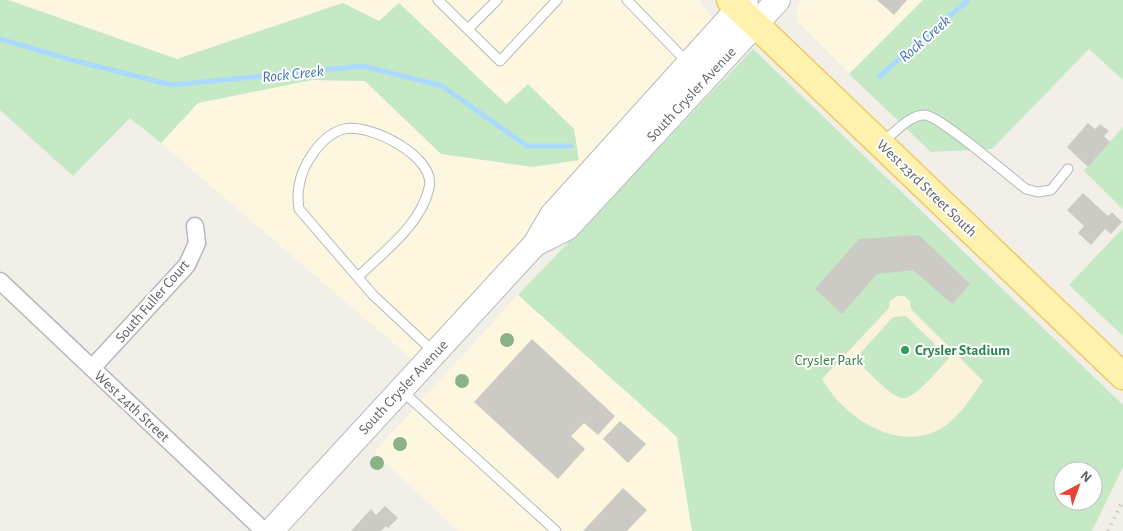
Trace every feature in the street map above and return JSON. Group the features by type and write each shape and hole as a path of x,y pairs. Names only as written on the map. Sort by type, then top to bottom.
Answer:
{"main road":[{"name":"South Crysler Avenue","path":"271,531 535,244 552,215 688,63 742,8 778,0"},
{"name":"South Crysler Avenue","path":"535,244 568,228 742,8"},
{"name":"West 23rd Street South","path":"742,8 1123,376"}],"street":[{"name":"South Fuller Court","path":"92,368 187,265 197,243 195,226"},
{"name":"West 24th Street","path":"0,281 264,531"}],"lane":[{"path":"438,0 500,61 557,0"},
{"path":"468,30 497,0"},
{"path":"627,0 688,63"},
{"path":"881,144 916,116 926,114 942,122 1026,189 1038,192 1051,190 1068,168"},
{"path":"358,277 412,222 428,194 430,179 422,163 406,150 386,138 360,129 344,129 319,144 307,163 297,197 299,209 358,277 435,353"},
{"path":"401,390 556,531"}],"shaded area":[{"path":"8,0 699,0 712,19 711,30 413,360 161,143 197,103 312,80 365,81 441,154 574,129 528,84 507,104 399,3 379,21 342,3 177,59"},
{"path":"802,0 923,0 849,74 797,21 797,7"},
{"path":"518,295 677,437 692,531 458,531 374,452"}],"green space":[{"path":"0,0 8,0 177,59 343,3 379,21 399,3 506,104 528,84 574,129 579,160 533,167 441,154 365,81 312,80 198,103 161,143 130,118 73,176 0,110"},
{"path":"923,0 1123,0 1123,80 1089,49 992,149 931,152 849,74"},
{"name":"Crysler Park","path":"753,49 1123,405 1123,467 1103,508 1103,461 1053,461 1053,511 1102,511 1092,531 692,531 677,437 518,295"},
{"path":"1123,127 1123,209 1084,171"},
{"path":"1123,228 1123,336 1069,285"}],"sand":[{"path":"897,296 904,296 910,301 911,309 983,381 955,418 933,432 915,437 896,435 878,430 861,420 832,394 822,379 889,308 890,301","holes":["906,316 949,358 921,388 908,397 903,398 898,397 885,388 855,359 893,317"]}],"building":[{"path":"877,0 907,0 894,15"},
{"path":"1088,123 1095,129 1100,124 1109,131 1104,136 1110,142 1088,167 1067,147"},
{"path":"1083,193 1108,216 1112,212 1122,222 1111,234 1105,229 1091,245 1078,233 1084,226 1067,210"},
{"path":"919,235 970,284 952,304 913,270 877,274 842,314 815,289 859,239"},
{"path":"532,339 615,416 598,435 584,423 571,436 585,449 558,479 474,402"},
{"path":"620,421 646,444 628,463 603,439"},
{"path":"623,488 647,510 627,531 583,531"},
{"path":"385,506 398,518 388,528 386,526 381,531 351,531 371,509 376,515"}],"waterway":[{"name":"Rock Creek","path":"880,76 968,0"},
{"name":"Rock Creek","path":"0,39 72,60 172,85 363,66 442,86 527,146 571,146"}],"railway":[{"path":"1108,531 1123,500"}],"place":[{"name":"Crysler Stadium","path":"905,350"}]}
